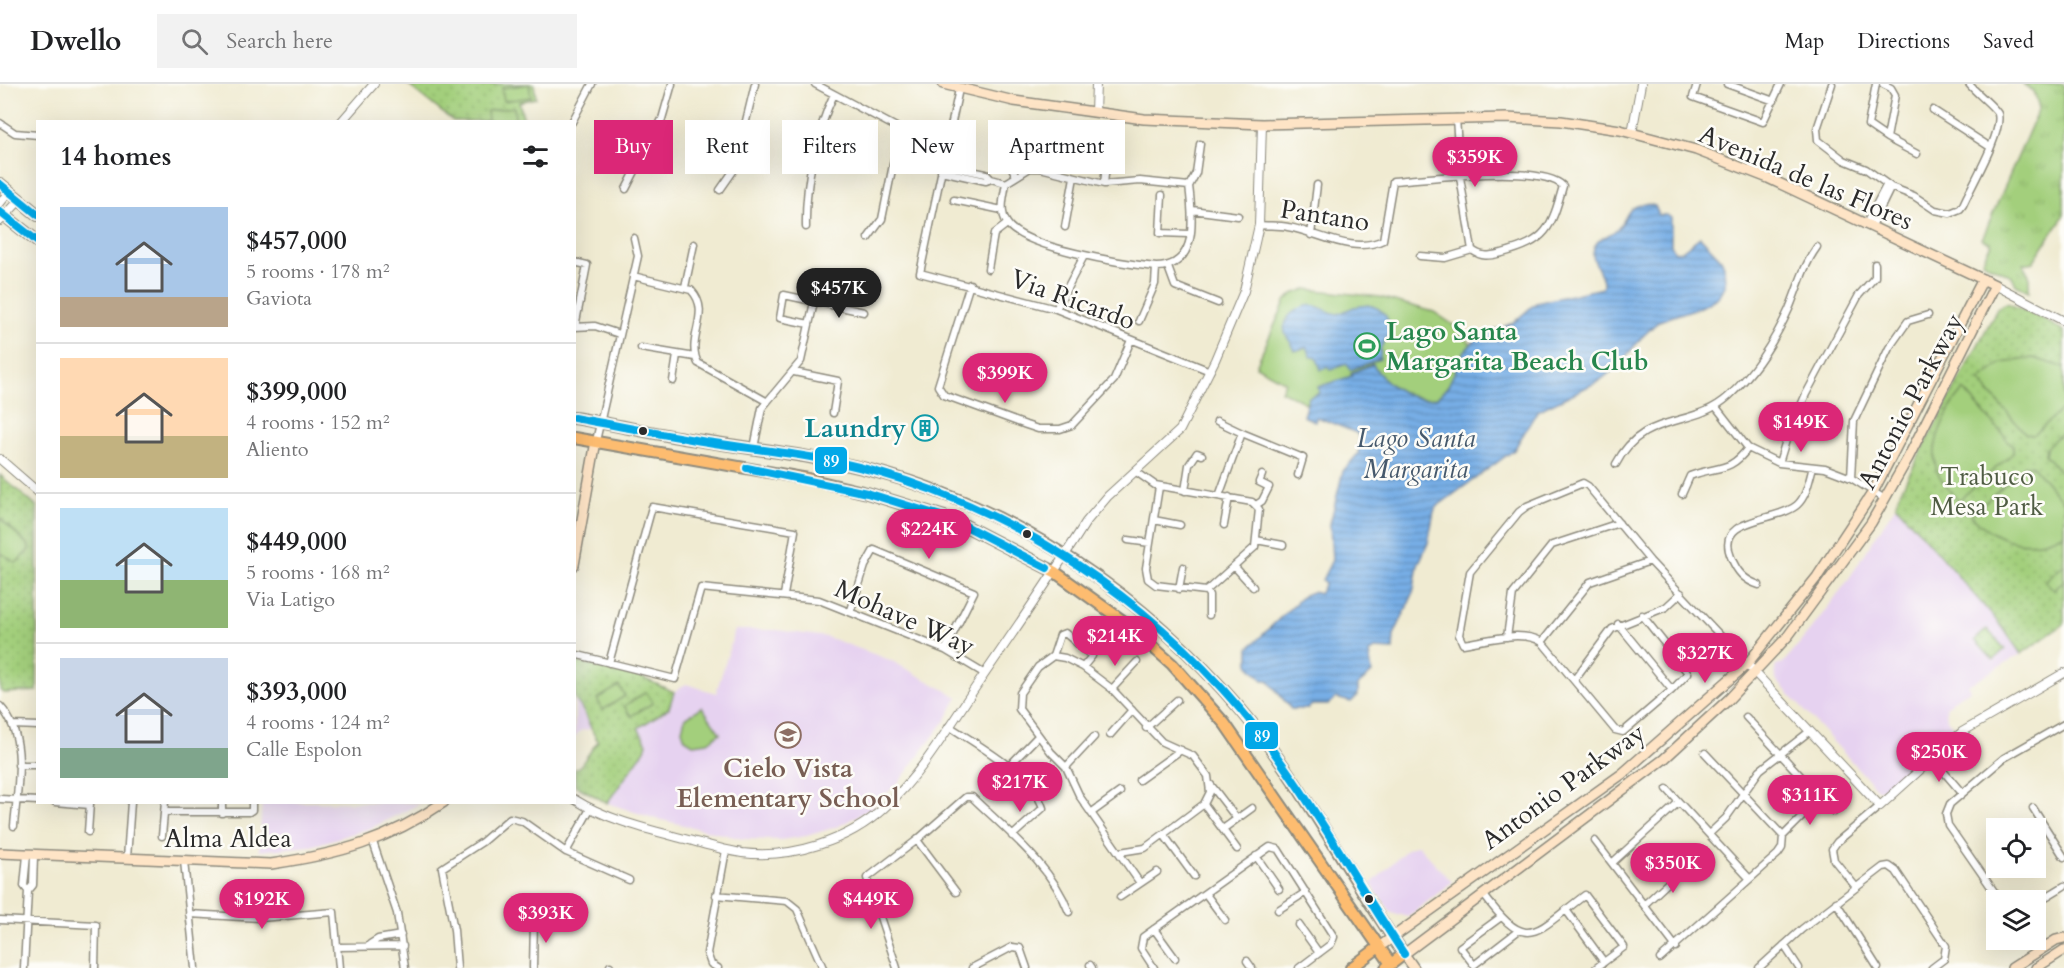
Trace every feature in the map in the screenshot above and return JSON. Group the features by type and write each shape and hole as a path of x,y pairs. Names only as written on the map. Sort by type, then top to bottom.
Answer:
{"main road":[{"name":"Avenida de las Flores","path":"943,84 1014,101 1144,119 1262,124 1456,118 1550,120 1632,133 1696,150 1746,169 1995,285"},
{"path":"4,188 36,214"},
{"path":"2,217 36,241"},
{"name":"Antonio Parkway","path":"1351,968 1622,774 1747,664 1817,578 1874,492 1983,279"},
{"name":"Antonio Parkway","path":"1390,967 1483,894 1664,759 1755,673 1821,595 1885,499 1995,285"},
{"path":"576,418 874,471 936,491 1016,526 1066,555 1128,600 1188,651 1242,712 1292,783 1414,968"},
{"path":"576,438 867,493 954,520 1055,572 1123,621 1172,664 1225,724 1379,947 1390,967"},
{"path":"576,554 596,441"},
{"name":"Alma Aldea","path":"0,853 271,864 314,858 373,842 419,819 441,804"},
{"path":"2012,968 2056,940 2064,938"},
{"path":"2036,968 2064,950"}],"street":[{"path":"343,120 374,84"},
{"path":"573,120 592,84"},
{"path":"626,189 662,119 672,84"},
{"path":"720,190 734,170 755,84"},
{"path":"815,84 896,127 899,135 882,219 868,238"},
{"path":"1095,111 1096,84"},
{"path":"1632,133 1641,84"},
{"path":"1697,84 1693,97 1763,122 1781,84"},
{"path":"1727,84 1774,101"},
{"path":"1832,84 1817,129 1818,140 1844,160 1866,169 1889,185 1914,196 1935,210 1955,212 1963,205 1990,147 1998,115 1969,84"},
{"path":"1876,84 1868,125 1917,154"},
{"path":"1882,84 1891,88 1895,94 1887,138"},
{"path":"952,120 959,89"},
{"path":"806,227 805,207 822,119 834,94"},
{"path":"1932,110 1990,147"},
{"path":"1456,118 1460,177 1472,250"},
{"path":"0,123 0,133"},
{"path":"0,123 15,133 36,135"},
{"path":"576,800 590,809 649,830 726,850 758,854 783,852 829,841 874,816 896,797 950,726 1055,572 1086,522 1102,502 1160,450 1185,423 1244,291 1259,225 1262,124"},
{"path":"1189,186 1140,181 1104,184 1035,167 1006,183 1002,210 1007,224 1020,235 1084,256 1168,267 1179,262 1188,249 1192,210 1189,186 1196,173 1200,144"},
{"path":"976,173 986,174 991,179 1006,183"},
{"name":"Via Ricardo","path":"941,174 920,273 970,284 1056,309 1210,371"},
{"path":"1104,184 1105,174"},
{"path":"1420,256 1445,258 1472,250 1487,257 1521,247 1543,236 1555,215 1563,186 1556,179 1541,176 1497,174 1460,177"},
{"path":"1065,227 1074,177"},
{"name":"Pantano","path":"1259,225 1289,227 1311,235 1371,246 1383,240 1393,181 1460,177"},
{"path":"1311,235 1317,185"},
{"path":"1869,225 1889,185"},
{"path":"0,203 4,188"},
{"path":"1162,195 1160,232 1190,234"},
{"path":"954,200 1002,210"},
{"path":"2,217 19,201"},
{"path":"1192,210 1238,216"},
{"path":"988,269 994,234 1007,224"},
{"path":"596,441 638,256 634,238"},
{"path":"685,287 694,244"},
{"path":"1616,464 1632,440 1645,432 1716,407 1747,376 1778,332 1809,258 1817,247"},
{"path":"1056,309 1084,256"},
{"path":"576,262 587,265 576,322"},
{"path":"1779,463 1786,437 1811,383 1859,296 1875,277 1875,264"},
{"path":"1139,321 1155,284 1156,267"},
{"path":"1168,267 1175,286 1218,303"},
{"path":"633,276 691,290 700,303 702,311 694,346 695,357 705,369 766,401"},
{"path":"970,284 938,386 944,395 1026,425 1038,429 1060,429 1072,425 1114,380 1131,340"},
{"name":"Avenida de las Flores","path":"1995,285 2064,321"},
{"path":"809,324 780,318 784,295 864,312"},
{"path":"754,448 759,415 766,401 794,372 801,361 814,302"},
{"path":"1851,478 1854,421 1889,348 1908,321 1928,315"},
{"path":"576,327 595,326 619,334"},
{"path":"640,348 695,357"},
{"path":"673,381 677,355"},
{"path":"794,372 838,381 833,414"},
{"path":"1716,407 1748,447 1779,463 1825,468 1851,478 1885,499"},
{"path":"1217,421 1303,458 1298,475"},
{"path":"1220,496 1242,433"},
{"path":"1682,494 1690,476 1726,468 1738,461 1748,447"},
{"path":"1185,491 1189,465 1197,453 1202,455"},
{"path":"0,459 36,490"},
{"path":"1759,585 1745,580 1733,563 1728,544 1732,534 1748,521 1783,513 1800,502 1813,467"},
{"path":"1135,471 1146,481 1159,486 1220,496 1256,505 1262,501 1269,487 1260,482 1262,475"},
{"path":"1642,615 1687,671 1687,677 1623,732 1615,730 1542,642 1534,637 1463,644 1459,635 1474,565 1519,512 1527,506 1578,484 1588,486 1650,561 1880,806"},
{"path":"1159,486 1146,568 1148,579 1156,585 1206,591 1255,548 1260,514 1256,505"},
{"path":"1224,525 1229,498"},
{"path":"576,655 609,663 652,507 795,531 784,595"},
{"path":"1154,520 1180,525"},
{"path":"1507,638 1513,594 1552,545 1619,523"},
{"path":"1128,540 1150,543"},
{"path":"1256,540 1283,545"},
{"path":"851,610 865,566 874,550 974,592 945,650"},
{"path":"1542,642 1590,582 1650,561"},
{"path":"1179,589 1183,567"},
{"path":"1235,567 1253,587"},
{"name":"Mohave Way","path":"609,663 675,679 701,588 819,600 851,610 945,650 985,674"},
{"path":"1206,591 1209,595 1209,615"},
{"path":"1574,680 1618,624 1666,607 1681,593"},
{"path":"1618,624 1672,690"},
{"path":"1083,667 1092,656 1065,633 1060,636 1053,656 1038,667 1020,693 1019,709 1038,736 1066,767 1080,797 1140,883"},
{"path":"1053,656 1065,657 1083,667 1112,689 1146,728 1162,742 1193,756 1237,819"},
{"path":"1112,689 1137,662"},
{"path":"1856,887 1834,860 1832,849 1837,842 1970,727 2064,673"},
{"path":"1146,728 1177,700"},
{"path":"0,706 13,725 18,765 14,826"},
{"path":"1110,735 1132,710"},
{"path":"1746,717 1834,812"},
{"path":"1993,890 1948,825 1946,814 1950,804 2004,758 2064,724"},
{"path":"13,725 36,726"},
{"path":"950,726 1009,766 1040,796 1043,808 1012,836"},
{"path":"1709,834 1726,818 1760,770 1810,731"},
{"path":"1009,766 1038,736"},
{"path":"1066,767 1094,737"},
{"path":"1139,780 1181,750"},
{"path":"1660,958 1676,947 1782,848 1782,836 1705,753"},
{"path":"1932,758 1962,792"},
{"path":"18,765 36,765"},
{"path":"1120,852 1145,848 1164,835 1204,804 1211,784"},
{"path":"1666,789 1749,878"},
{"path":"1091,813 1120,792"},
{"path":"897,968 867,883 869,875 917,840 966,797 972,797 1012,836 1062,893 1069,912"},
{"path":"1782,836 1821,798"},
{"path":"0,799 36,801"},
{"path":"1612,863 1679,802"},
{"path":"88,832 90,804"},
{"path":"127,858 131,804"},
{"path":"162,836 165,804"},
{"path":"222,804 222,813"},
{"path":"164,812 249,812 252,810 252,804"},
{"path":"1204,804 1237,849"},
{"path":"1223,829 1252,808"},
{"path":"2033,808 2064,857"},
{"path":"566,852 590,809"},
{"path":"457,968 454,930 442,868 482,842 510,818 522,821 566,852 629,880"},
{"path":"1164,835 1194,876"},
{"path":"917,840 956,892"},
{"path":"373,842 392,893 402,935 405,968"},
{"path":"1595,842 1676,947"},
{"path":"1154,968 1141,943 1143,937 1270,847 1278,849 1334,937 1331,944 1299,968"},
{"path":"718,968 711,964 707,953 726,850"},
{"path":"24,968 28,891 33,885 30,856"},
{"path":"1256,856 1279,889"},
{"path":"184,861 195,968"},
{"path":"1644,905 1686,866"},
{"path":"1759,968 1836,902 1883,867 1889,866 1902,880 1945,944 1947,953 1943,961 1932,968"},
{"path":"1120,897 1157,872"},
{"path":"2046,897 2064,885"},
{"path":"1278,910 1306,892"},
{"path":"1205,893 1225,920"},
{"path":"1483,894 1501,917 1518,931"},
{"path":"716,895 787,901 797,909 823,968"},
{"path":"1501,917 1460,947 1474,965 1518,931 1536,931 1585,895 1623,947 1596,968"},
{"path":"1836,902 1878,968"},
{"path":"1566,910 1604,962"},
{"path":"189,914 260,918 334,912 339,968"},
{"path":"0,920 96,925 95,968"},
{"path":"533,968 534,920"},
{"path":"1299,925 1319,953"},
{"path":"1154,929 1175,958"},
{"path":"338,946 370,944 378,939 402,935"},
{"path":"370,944 378,948 403,946"},
{"path":"1784,945 1799,968"},
{"path":"974,968 1012,946 1020,948 1027,968"},
{"path":"1246,961 1252,968"}],"shaded area":[{"path":"1896,505 2003,628 2021,654 1968,685 1970,690 1953,700 1946,708 1947,719 1954,728 1885,789 1877,789 1776,680 1775,667 1783,663 1846,583"},
{"name":"Cielo Vista Elementary School","path":"735,630 777,630 827,637 890,660 958,697 945,721 899,782 870,809 839,826 807,836 781,840 743,839 653,818 607,803 645,750 646,742 638,728 669,708 674,692 686,684 716,693"},
{"path":"576,701 584,709 590,729 580,731 576,737"},
{"path":"262,804 419,804 371,828 311,846 259,851"},
{"path":"1418,845 1452,882 1408,917 1391,912 1371,884 1407,849"}],"green space":[{"path":"407,84 534,84 536,98 519,102 524,120 452,120"},
{"path":"529,84 531,97 504,101 502,88"},
{"path":"2022,84 2064,84 2064,215 2033,262 2023,264 2029,275 2029,291 2016,285 2012,276 1982,262 1991,243 1982,239 2039,108 2034,91"},
{"path":"514,107 515,120 488,120 487,111"},
{"name":"Lago Santa Margarita Beach Club","path":"1306,289 1380,297 1434,312 1452,324 1471,344 1447,387 1436,398 1417,397 1400,390 1384,379 1372,364 1351,373 1352,376 1318,387 1320,393 1309,397 1306,403 1281,391 1285,382 1256,366 1286,300 1293,294"},
{"name":"Trabuco Mesa Park","path":"2007,303 2064,331 2064,624 2021,654 2003,628 1896,505 1901,490 1998,307"},
{"path":"2033,358 2064,367 2064,408 2033,435 2026,434 1979,380 2002,363"},
{"path":"1964,390 2013,446 2013,453 1959,500 1938,473 1935,452 1945,418"},
{"path":"2064,431 2064,476 2045,455 2046,447"},
{"path":"2032,465 2064,503 2064,533 2039,542 2026,543 2002,538 1971,515 2025,466"},
{"path":"0,475 36,506 36,691 3,693 0,690"},
{"path":"0,518 29,546 29,550 16,563 0,552"},
{"path":"2064,564 2064,580 2054,590 2045,581"},
{"path":"1987,629 2005,649 1993,660 1975,640"},
{"path":"576,661 643,678 674,692 669,708 638,728 647,743 645,750 607,803 576,786 576,768 598,741 576,701"},
{"path":"619,686 625,696 603,710 597,699"},
{"path":"646,692 653,703 631,716 624,706"},
{"path":"702,707 720,733 708,742 693,744 685,739 682,730 685,718"}],"water":[{"name":"Lago Santa Margarita","path":"1646,204 1655,206 1659,215 1667,215 1671,218 1671,245 1675,252 1682,251 1700,237 1721,259 1724,266 1725,284 1718,297 1703,306 1659,321 1641,338 1617,367 1599,381 1537,411 1514,450 1439,505 1434,511 1428,543 1418,565 1413,594 1394,635 1393,650 1374,649 1369,653 1372,673 1358,685 1358,695 1351,702 1336,698 1328,705 1291,709 1268,680 1263,680 1249,665 1249,648 1304,595 1313,592 1319,594 1325,583 1322,580 1332,560 1330,524 1343,471 1358,454 1360,440 1357,433 1317,417 1315,421 1303,416 1309,397 1320,393 1318,387 1352,376 1351,373 1373,364 1392,386 1410,396 1429,399 1438,397 1448,386 1464,352 1478,337 1513,323 1536,303 1602,288 1603,280 1593,257 1596,244 1620,226 1630,210"},
{"path":"1368,305 1382,311 1385,315 1389,323 1389,334 1381,347 1380,359 1350,370 1347,364 1330,370 1328,367 1321,370 1316,356 1311,357 1307,347 1295,351 1284,329 1292,313 1303,307 1315,306 1338,314 1354,307"}],"transit line":[{"name":"89","path":"0,184 36,213"},
{"name":"89","path":"0,212 36,240"},
{"name":"89","path":"576,418 814,458 874,471 927,488 978,509 1028,534 1075,563 1120,595 1163,631 1204,669 1241,710 1306,799 1404,954"},
{"name":"89","path":"747,468 867,493 954,520 1047,568"}],"place":[{"name":"Lago Santa Margarita Beach Club","path":"1367,346"},
{"name":"Laundry","path":"925,428"},
{"name":"Cielo Vista Elementary School","path":"788,735"}]}
